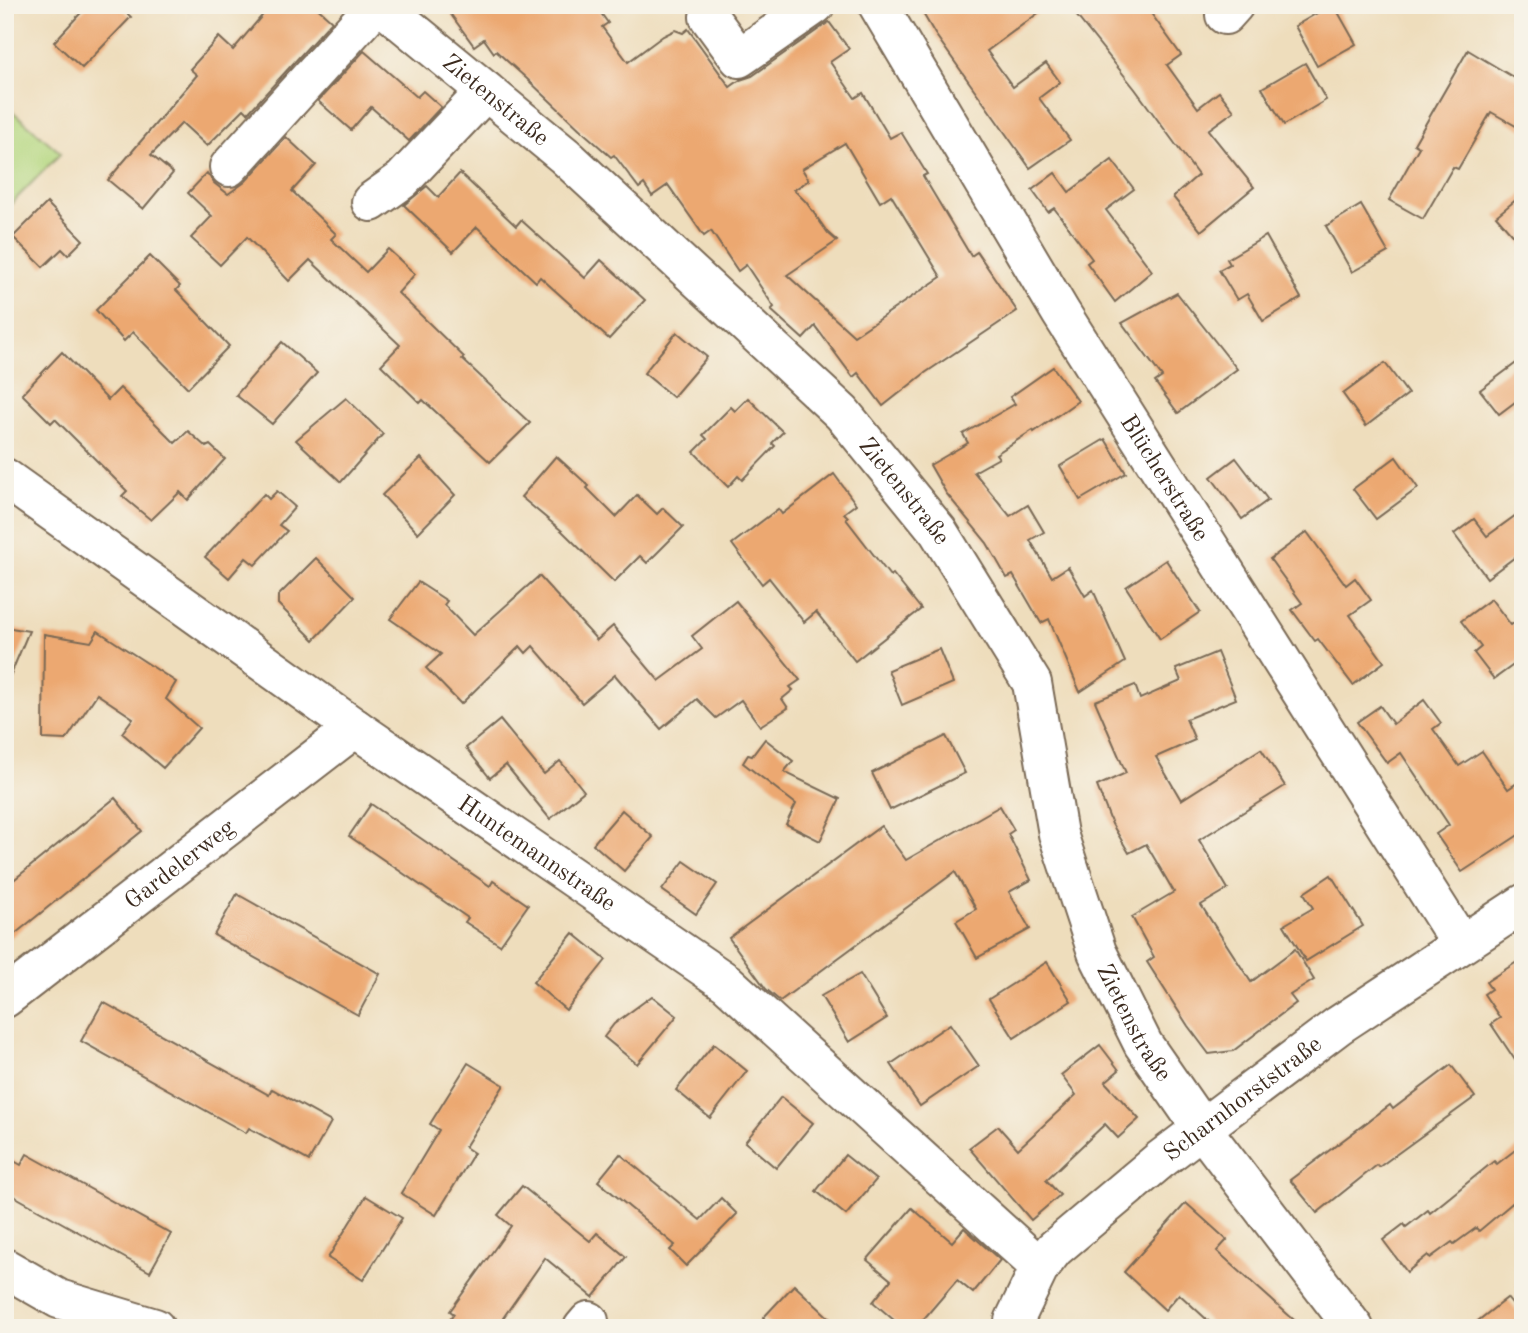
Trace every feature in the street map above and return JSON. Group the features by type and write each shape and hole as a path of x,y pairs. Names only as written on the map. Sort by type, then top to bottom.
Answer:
{"street":[{"name":"Zietenstraße","path":"378,5 565,156 842,413 937,531 1032,683 1058,834 1097,952 1143,1045 1202,1129 1354,1328"},
{"path":"229,167 378,5"},
{"path":"709,17 739,58 816,5"},
{"name":"Blücherstraße","path":"878,5 1061,313 1461,944"},
{"path":"371,202 402,180 486,92"},
{"name":"Huntemannstraße","path":"5,478 355,728 727,983 1040,1267"},
{"name":"Gardelerweg","path":"5,998 355,728"},
{"name":"Scharnhorststraße","path":"1008,1326 1040,1267 1054,1249 1160,1160 1339,1025 1523,904"},
{"path":"5,1268 59,1299 155,1328"}],"green space":[{"path":"5,105 61,153 5,210"}],"building":[{"path":"88,5 118,5 131,17 82,68 54,42"},
{"path":"271,5 314,5 332,21 248,113 244,109 207,146 182,123 151,155 173,173 143,209 108,180 197,75 190,69 219,37 233,50"},
{"path":"444,5 595,5 608,23 602,27 628,62 663,36 675,30 683,33 688,29 730,87 752,76 829,22 849,49 830,62 855,98 863,93 890,138 901,132 927,174 923,176 971,256 977,252 1017,311 925,373 883,406 858,373 853,377 815,326 803,339 771,310 774,307 746,265 738,271 711,231 704,236 668,185 652,196 644,184 639,188 614,155 611,157 496,51 494,53 484,39 474,46","holes":["845,143 880,202 891,195 941,277 854,336 787,275 837,241 794,190 809,180 802,169"]},
{"path":"918,5 1049,5 987,51 1013,87 1046,63 1060,82 1039,98 1070,140 1030,168 935,34"},
{"path":"1068,5 1145,5 1181,55 1167,65 1198,108 1219,92 1234,111 1208,130 1254,187 1201,231 1173,197 1198,175 1135,89"},
{"path":"1334,5 1356,44 1317,66 1295,26"},
{"path":"1468,50 1523,83 1523,130 1491,112 1458,169 1453,167 1423,219 1389,200 1419,147 1414,144"},
{"path":"364,51 417,97 423,91 441,107 409,141 371,107 351,130 318,101"},
{"path":"1305,63 1326,100 1284,125 1262,88"},
{"path":"286,137 316,165 292,191 336,234 331,239 366,272 388,249 415,274 398,293 464,357 462,359 530,423 490,462 423,400 420,403 381,365 400,345 310,260 289,281 247,237 220,265 191,238 212,216 188,193 207,173 214,183 228,194 245,182"},
{"path":"1112,160 1134,189 1106,210 1152,271 1115,302 1087,263 1092,259 1054,208 1048,212 1032,190 1055,173 1069,192"},
{"path":"460,173 516,226 521,220 585,278 601,260 645,300 609,339 540,277 536,282 477,227 453,252 404,205 427,186 438,197"},
{"path":"1523,194 1523,247 1496,216"},
{"path":"47,203 83,240 68,255 62,249 43,267 13,237"},
{"path":"1361,205 1388,252 1352,272 1326,226"},
{"path":"1266,236 1301,298 1263,321 1247,294 1237,300 1219,270 1230,264 1227,259"},
{"path":"150,256 180,286 176,290 229,346 188,388 133,332 124,341 96,310"},
{"path":"1177,293 1237,369 1178,413 1155,382 1162,377 1122,323"},
{"path":"677,332 707,357 673,397 644,373"},
{"path":"282,342 317,373 272,424 236,395"},
{"path":"62,352 108,400 120,388 175,443 188,431 206,447 210,445 225,459 188,500 180,492 151,520 122,496 127,491 55,419 51,423 22,394"},
{"path":"1523,358 1523,396 1499,414 1480,390"},
{"path":"1385,363 1408,394 1366,426 1343,394"},
{"path":"1053,367 1078,401 1034,432 1033,430 996,454 999,458 974,472 1010,516 1028,505 1044,532 1030,540 1052,577 1068,567 1085,596 1093,590 1125,662 1080,692 1049,619 1041,623 1013,575 1007,578 987,543 946,493 930,465 968,443 963,434 1015,404 1010,397"},
{"path":"346,398 383,434 341,482 296,440"},
{"path":"748,398 783,432 772,443 775,446 742,480 738,476 728,487 694,452 707,439 703,435 731,407 735,411"},
{"path":"1105,439 1126,473 1080,500 1060,466"},
{"path":"556,456 589,486 587,488 616,517 637,495 657,514 663,508 683,527 647,563 640,556 614,582 562,531 521,497"},
{"path":"1396,457 1418,488 1376,519 1353,489"},
{"path":"421,458 455,495 418,533 382,495"},
{"path":"1236,458 1268,500 1242,519 1211,477"},
{"path":"834,474 856,504 844,513 848,517 846,519 890,576 893,574 921,609 855,661 816,612 804,622 769,578 762,584 732,544 778,509 782,514"},
{"path":"277,491 295,507 279,525 287,531 255,565 246,558 229,578 205,557 264,494 269,499"},
{"path":"1523,510 1523,551 1487,578 1454,534 1474,519 1487,536"},
{"path":"1307,532 1346,585 1355,578 1371,600 1350,615 1384,662 1353,685 1292,610 1302,603 1270,559"},
{"path":"316,558 355,597 314,640 278,604 278,596"},
{"path":"1166,560 1200,612 1160,639 1126,587"},
{"path":"539,576 597,640 613,626 659,681 702,649 692,636 736,601 800,680 790,687 793,690 782,699 788,708 760,726 741,700 716,718 697,699 661,729 615,675 582,703 533,646 526,653 520,646 461,704 426,668 441,654 390,619 418,582 447,601 444,605 473,635"},
{"path":"1491,599 1511,625 1523,616 1523,658 1494,679 1474,653 1481,647 1461,621"},
{"path":"5,627 29,631 5,688"},
{"path":"98,631 176,682 166,699 199,728 163,768 122,733 133,718 97,694 66,740 43,739 44,634 91,642"},
{"path":"939,649 953,683 902,705 888,670"},
{"path":"1217,652 1236,699 1186,719 1195,740 1156,757 1181,800 1261,749 1285,786 1199,840 1228,889 1201,905 1251,982 1295,949 1314,980 1290,995 1296,1003 1233,1051 1209,1054 1147,962 1154,957 1132,917 1174,892 1146,844 1129,853 1112,824 1097,786 1126,773 1095,701 1135,685 1140,699 1181,681 1176,669"},
{"path":"1424,700 1441,723 1433,729 1459,766 1482,751 1508,789 1523,779 1523,832 1462,872 1436,834 1449,825 1401,753 1387,763 1357,722 1380,706 1393,724"},
{"path":"500,720 544,774 560,761 584,791 550,819 506,765 490,778 466,748"},
{"path":"946,736 965,773 890,810 872,773"},
{"path":"765,739 793,761 784,772 840,799 820,841 786,824 796,804 743,763"},
{"path":"115,798 142,831 5,942 5,887"},
{"path":"371,804 490,886 493,881 528,905 500,945 465,922 468,918 349,836"},
{"path":"1000,806 1014,830 1008,834 1031,880 1009,892 1030,929 977,958 956,921 976,909 955,872 780,1001 766,989 729,938 881,826 906,860"},
{"path":"622,810 653,837 624,871 593,844"},
{"path":"684,861 717,884 696,914 662,890"},
{"path":"1331,875 1363,926 1306,961 1284,925 1313,908 1304,893"},
{"path":"237,894 380,974 358,1015 214,935"},
{"path":"573,933 606,960 566,1010 533,982"},
{"path":"1523,958 1523,1072 1491,1024 1500,1018 1484,994 1491,989 1486,982"},
{"path":"1047,962 1071,1001 1014,1038 989,999"},
{"path":"860,974 887,1018 849,1042 821,996"},
{"path":"652,996 677,1016 637,1064 604,1037 614,1024"},
{"path":"103,1002 269,1095 272,1089 331,1122 309,1161 249,1128 246,1133 81,1041"},
{"path":"950,1024 979,1066 920,1106 891,1064"},
{"path":"714,1044 747,1071 710,1118 676,1090"},
{"path":"1100,1045 1119,1070 1105,1082 1139,1119 1118,1138 1105,1124 1046,1180 1060,1195 1031,1220 969,1148 998,1126 1018,1149 1076,1095 1061,1075"},
{"path":"468,1063 504,1085 465,1147 474,1153 436,1215 401,1193 439,1130 430,1124"},
{"path":"1451,1065 1475,1097 1379,1167 1377,1165 1317,1213 1290,1180 1390,1105 1393,1109"},
{"path":"781,1097 813,1123 776,1168 745,1142"},
{"path":"1523,1144 1523,1194 1479,1231 1476,1228 1430,1258 1428,1255 1407,1272 1383,1240 1428,1210 1430,1213 1494,1161 1497,1164"},
{"path":"27,1154 171,1234 150,1272 5,1191 5,1156 21,1165"},
{"path":"620,1154 700,1220 721,1198 737,1214 686,1266 670,1250 675,1245 598,1181"},
{"path":"845,1155 876,1180 846,1215 816,1191"},
{"path":"522,1186 590,1241 597,1233 626,1257 593,1297 545,1258 496,1328 444,1328 454,1314 450,1311 511,1226 498,1215"},
{"path":"366,1196 402,1218 363,1280 328,1258"},
{"path":"1186,1203 1227,1240 1217,1251 1303,1328 1216,1328 1179,1294 1165,1310 1124,1272"},
{"path":"912,1208 952,1242 964,1228 1000,1260 973,1293 957,1280 916,1328 903,1328 873,1302 891,1280 867,1260"},
{"path":"794,1285 840,1328 774,1328 763,1318"},
{"path":"1507,1298 1523,1318 1523,1328 1469,1328"}]}
